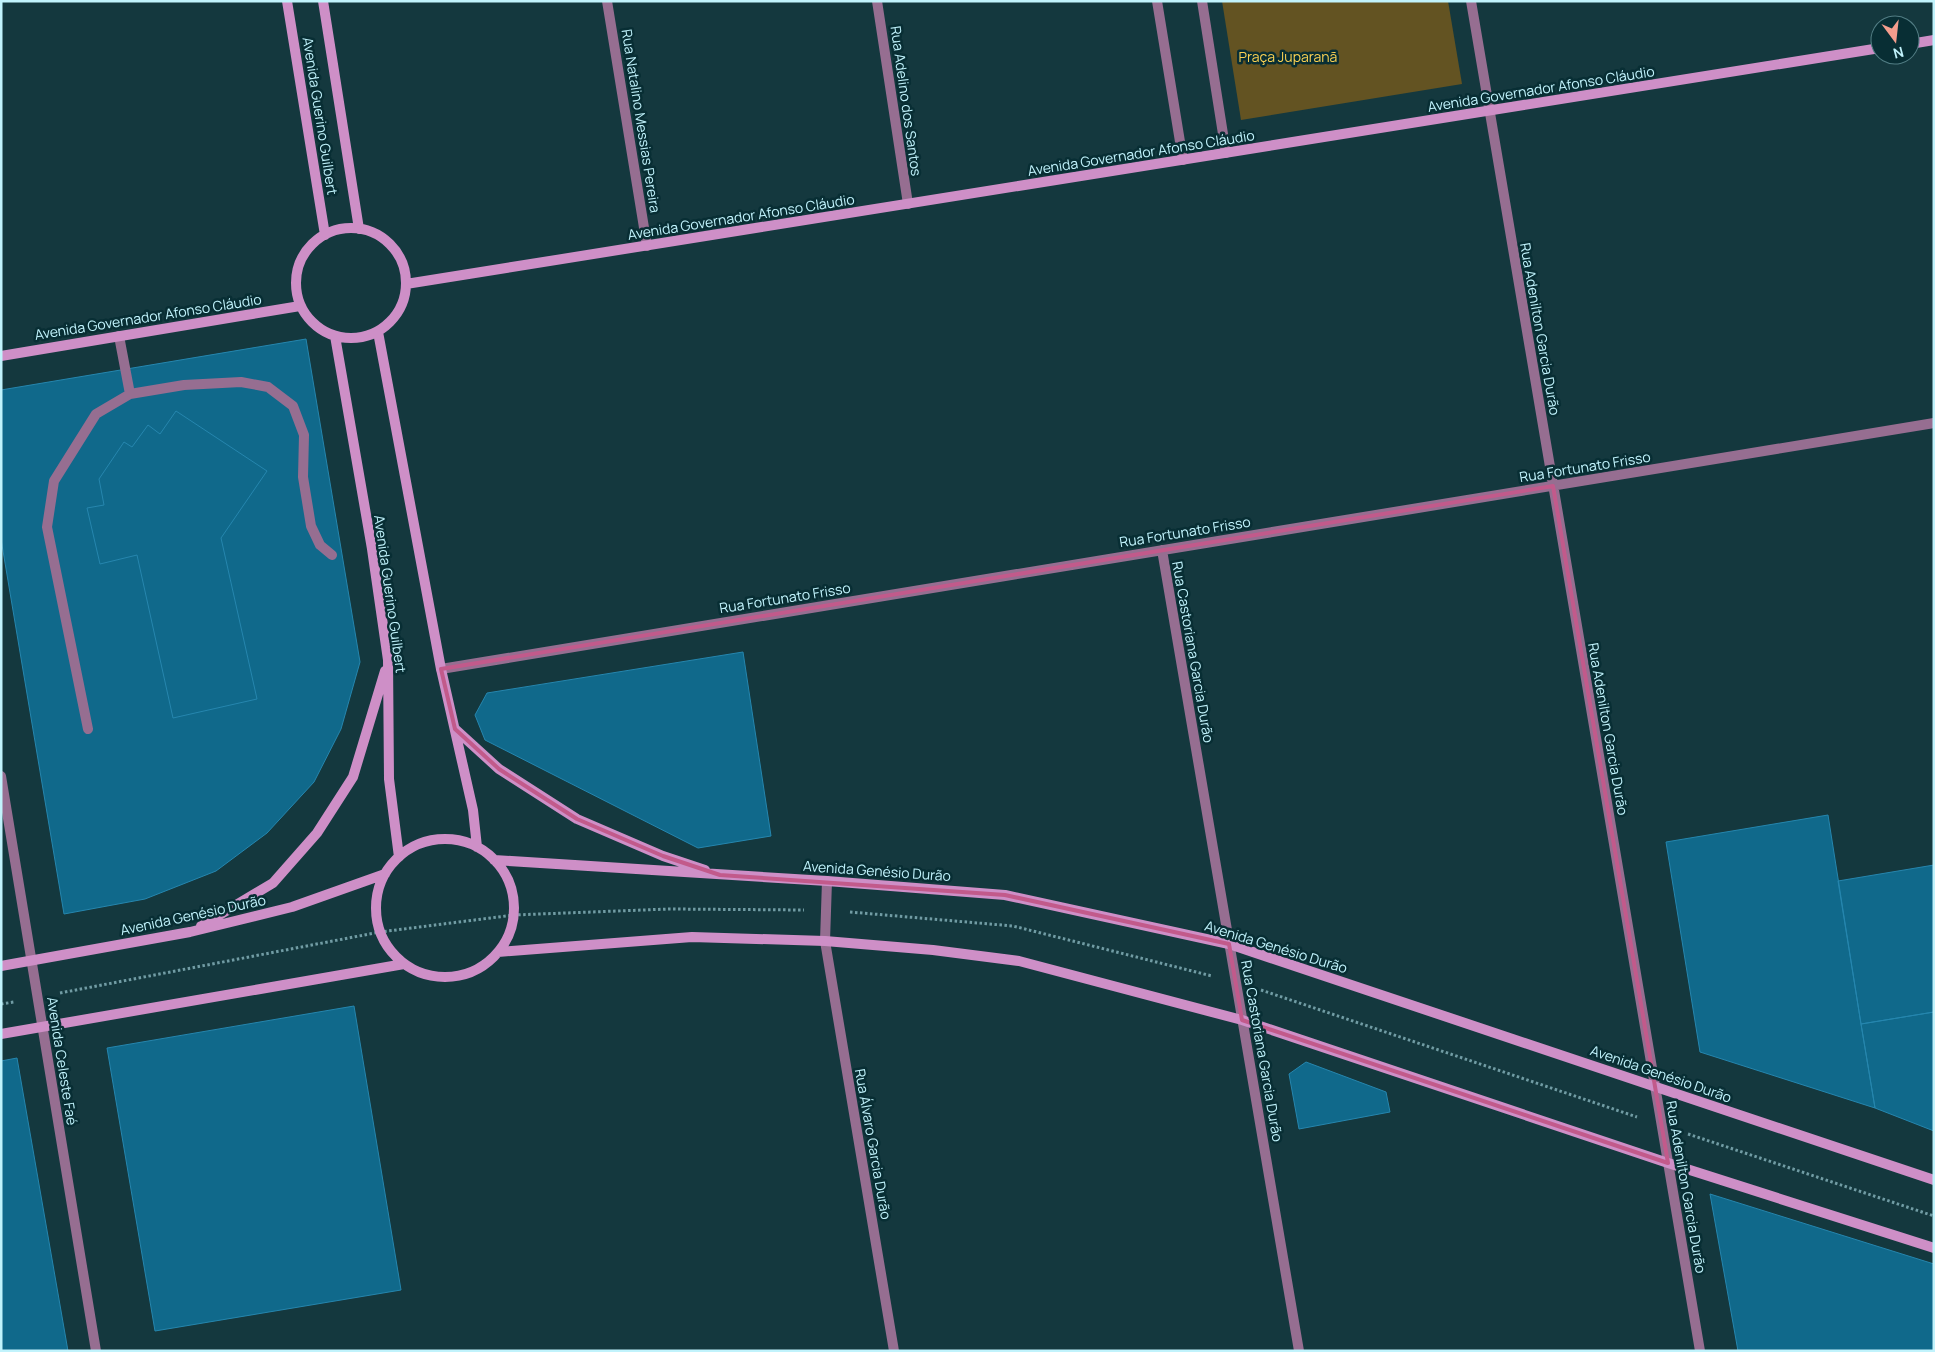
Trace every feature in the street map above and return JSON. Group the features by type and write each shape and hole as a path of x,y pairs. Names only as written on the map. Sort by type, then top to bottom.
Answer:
{"main road":[{"name":"Avenida Guerino Guilbert","path":"287,1 324,235"},
{"name":"Avenida Guerino Guilbert","path":"323,1 359,229"},
{"path":"1920,42 1934,40"},
{"name":"Avenida Governador Afonso Cláudio","path":"406,284 1870,50"},
{"path":"341,229 359,229 374,233 387,242 398,254 404,268 406,284 404,298 398,311 378,332 349,338 335,336 320,330 308,320 300,306 295,290 296,274 301,258 311,245 324,235 341,229"},
{"name":"Avenida Governador Afonso Cláudio","path":"1,356 300,306"},
{"path":"378,332 441,669 473,810 477,847"},
{"name":"Avenida Guerino Guilbert","path":"335,336 372,549 388,660 389,779 399,857"},
{"path":"190,932 273,883 317,833 354,777 388,660"},
{"path":"454,729 499,769 577,819 663,856 720,874"},
{"path":"436,840 457,840 477,847 494,860 506,876 513,895 514,915 509,935 498,952 482,966 463,974 442,977 422,973 404,964 389,949 380,932 376,912 378,892 385,874 399,857 416,846 436,840"},
{"name":"Avenida Genésio Durão","path":"494,860 827,881 1006,895 1229,944 1934,1180"},
{"name":"Avenida Genésio Durão","path":"1,966 190,932 292,907 385,874"},
{"path":"498,952 692,937 825,941 933,950 1019,961 1242,1020 1668,1163 1934,1248"},
{"path":"1,1034 404,964"}],"street":[{"name":"Rua Natalino Messias Pereira","path":"608,1 647,246"},
{"name":"Rua Adelino dos Santos","path":"877,1 908,204"},
{"path":"1157,1 1183,160"},
{"path":"1202,1 1226,153"},
{"name":"Rua Adenilton Garcia Durão","path":"1471,1 1700,1351"},
{"path":"119,336 130,394"},
{"path":"88,729 47,527 54,481 96,414 130,394 184,385 241,382 268,387 293,406 304,435 303,477 311,526 320,545 332,555"},
{"name":"Rua Fortunato Frisso","path":"441,669 1934,423"},
{"name":"Rua Castoriana Garcia Durão","path":"1162,550 1299,1351"},
{"name":"Avenida Celeste Faé","path":"1,776 96,1351"},
{"name":"Rua Álvaro Garcia Durão","path":"827,881 825,941 894,1351"}],"path":[{"path":"1,1004 380,932 514,915 670,910 826,910 1013,926 1236,982 1934,1216"}],"highlighted area":[{"path":"1553,486 1668,1163 1242,1020 1229,944 1005,895 720,875 663,856 577,819 499,769 455,729 441,669"}],"green space":[{"name":"Praça Juparanã","path":"1222,1 1448,1 1462,84 1241,120"}],"building":[{"path":"306,339 360,662 341,729 314,782 267,833 216,871 145,899 64,914 1,539 1,390"},
{"path":"176,411 267,471 221,538 257,699 173,718 137,555 100,564 87,508 104,505 99,479 124,442 132,447 148,425 160,434"},
{"path":"743,652 771,836 698,848 485,740 475,715 487,693"},
{"path":"1828,815 1875,1108 1700,1052 1666,842"},
{"path":"1934,865 1934,1012 1861,1024 1838,881"},
{"path":"354,1006 401,1290 155,1331 107,1048"},
{"path":"1934,1012 1934,1131 1875,1108 1861,1024"},
{"path":"17,1058 68,1351 1,1351 1,1061"},
{"path":"1306,1062 1386,1092 1390,1112 1299,1129 1289,1074"},
{"path":"1710,1194 1934,1264 1934,1351 1738,1351"}]}
